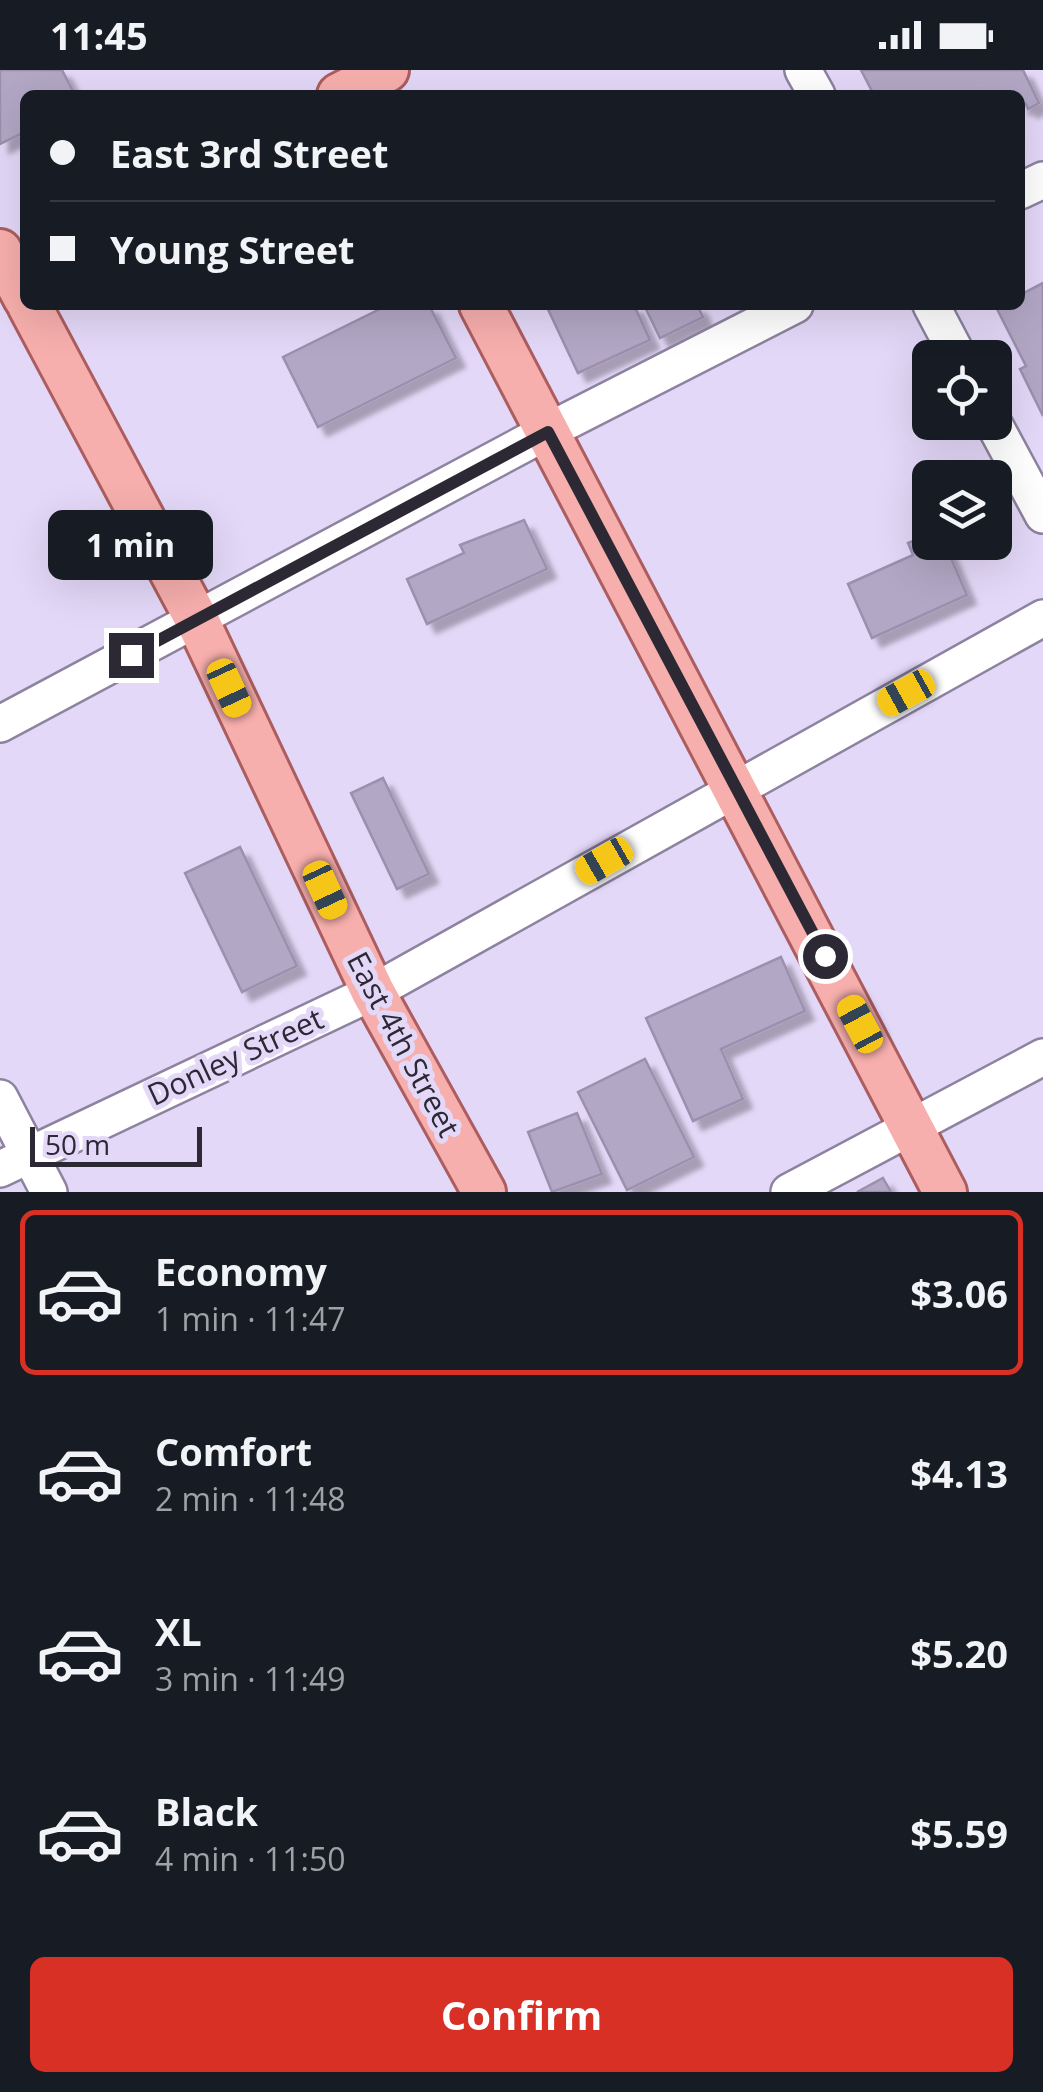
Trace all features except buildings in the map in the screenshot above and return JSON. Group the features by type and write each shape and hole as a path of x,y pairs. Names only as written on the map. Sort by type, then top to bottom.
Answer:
{"main road":[{"name":"East 4th Street","path":"32,310 197,620 372,992 484,1192"},
{"path":"484,310 914,1125 945,1192"}],"street":[{"path":"0,724 785,310"},
{"path":"934,310 949,340"},
{"path":"1003,440 1043,516"},
{"name":"Donley Street","path":"14,1161 372,992 1043,618"},
{"path":"789,1192 1043,1057"},
{"path":"0,1098 14,1161 49,1192"}],"route":[{"path":"131,655 548,432 825,956"}]}
